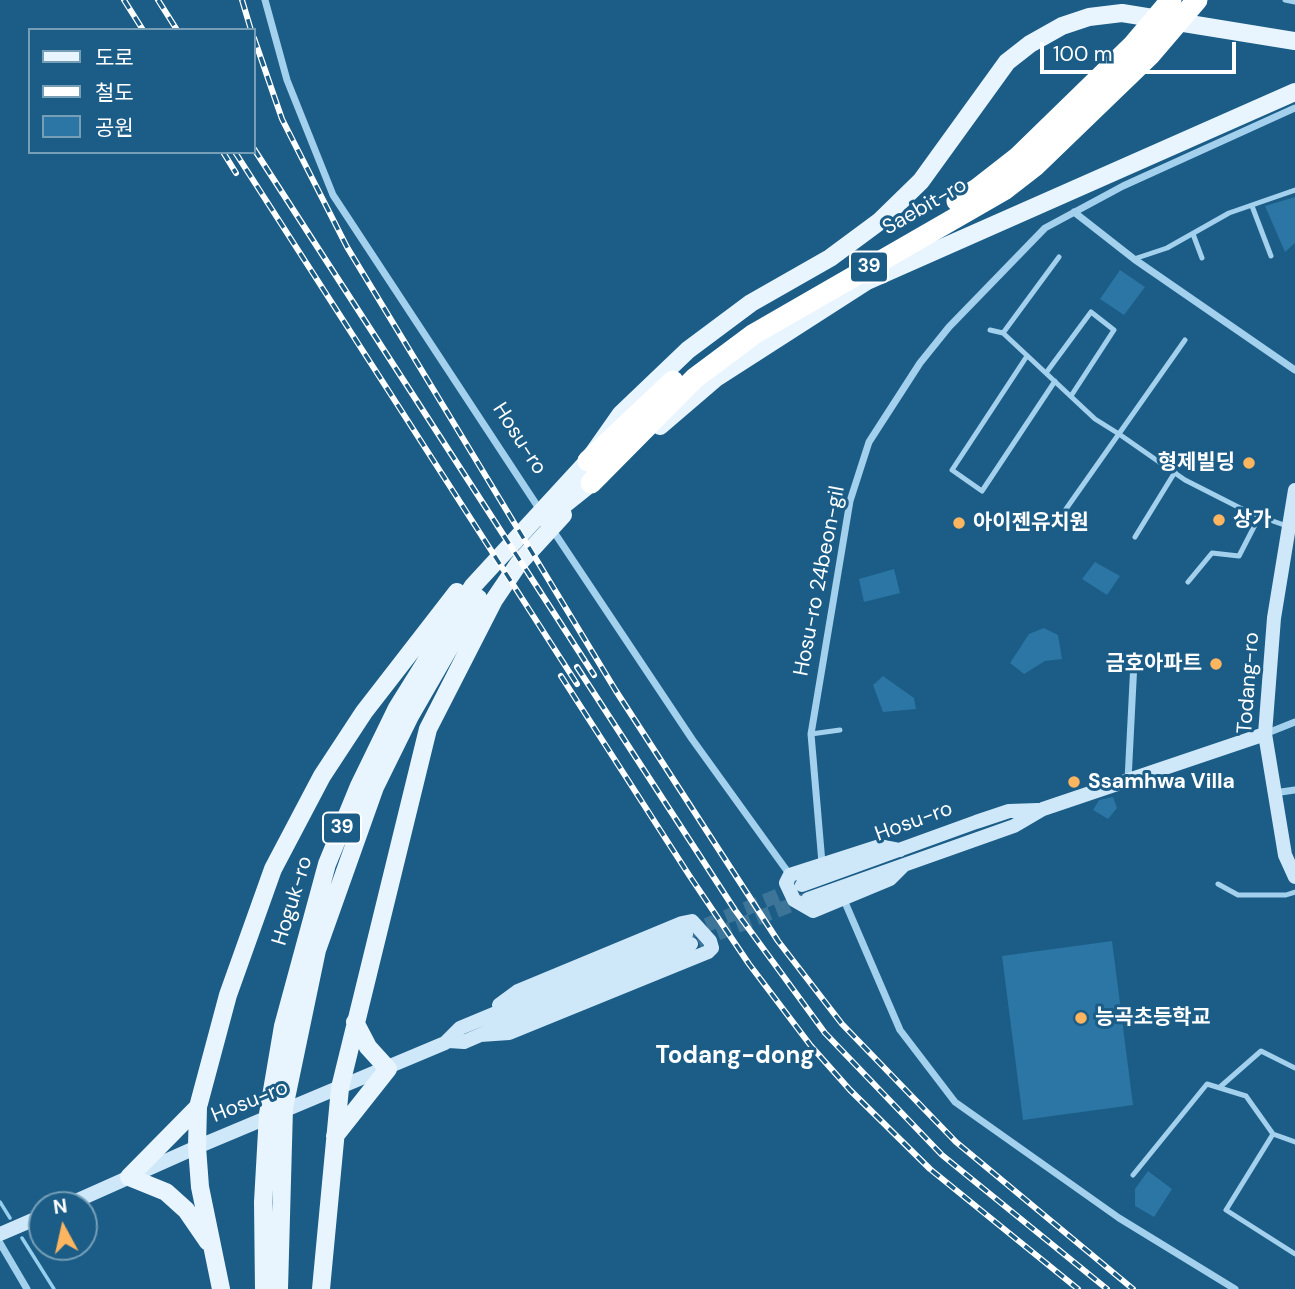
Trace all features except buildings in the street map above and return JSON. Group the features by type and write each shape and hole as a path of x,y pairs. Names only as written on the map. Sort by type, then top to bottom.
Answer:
{"highway":[{"name":"Saebit-ro","path":"591,483 695,378 754,334 1004,190 1035,166 1141,50 1171,0"},
{"name":"Saebit-ro","path":"587,461 696,359 753,319 977,189 1018,157 1197,0"}],"main road":[{"path":"587,461 621,414 688,350 751,303 830,258 880,222 921,181 1007,62 1030,44 1080,20 1122,13 1295,41"},
{"path":"591,483 716,378 867,281 1295,92"},
{"name":"39","path":"442,648 473,586 587,461"},
{"name":"39","path":"442,648 514,550 555,510 591,483"},
{"name":"Todang-ro","path":"1295,490 1274,618 1265,734 1285,855 1295,877"},
{"path":"321,1289 340,1088 428,729 442,648"},
{"path":"221,1289 197,1147 198,1107 228,995 273,869 322,776 365,712 442,648"},
{"name":"Hoguk-ro","path":"271,1201 268,1114 291,1027 327,864 364,775 397,708 442,648"},
{"name":"Hosu-ro","path":"805,892 904,855 1014,826 1043,809 1265,734"},
{"path":"880,846 904,855 890,879 844,900 808,910 790,894 786,883 790,875 822,863 880,846"},
{"path":"692,921 710,940 712,948 708,952 509,1033 479,1028 518,991 682,923 692,921"},
{"name":"Hosu-ro","path":"98,1192 449,1041 464,1042 479,1028 688,939"},
{"path":"335,1136 388,1069 368,1047 355,1023"},
{"path":"198,1107 130,1178 166,1192 186,1210 212,1247"},
{"name":"39","path":"264,1289 271,1201"},
{"name":"39","path":"271,1201 279,1289"},
{"path":"0,1234 28,1222"}],"street":[{"name":"Hosu-ro","path":"265,0 288,80 333,195 692,738 790,875"},
{"name":"Hosu-ro 24beon-gil","path":"822,863 811,734 850,501 869,442 920,363 949,327 1045,228 1123,186 1295,108"},
{"path":"1074,212 1134,259 1295,370"},
{"path":"1128,780 1134,662 1179,664"},
{"path":"1265,734 1295,722"},
{"path":"1274,793 1295,790"},
{"path":"844,900 900,1030 955,1102 1119,1218 1235,1289"},
{"path":"0,1242 27,1289"}],"lane":[{"path":"1285,0 1295,2"},
{"path":"1134,259 1167,248 1229,214 1295,190"},
{"path":"1252,206 1271,256"},
{"path":"1193,234 1202,258"},
{"path":"1003,333 1059,257"},
{"path":"1046,373 1091,312 1114,330 1071,396"},
{"path":"990,330 1003,333 1071,396 1118,434 1175,472 1259,517 1289,527"},
{"path":"1066,509 1185,340"},
{"path":"1027,356 952,470 982,491 1055,381"},
{"path":"1135,537 1175,472"},
{"path":"1188,582 1212,553 1238,556 1259,517"},
{"path":"1113,655 1134,662"},
{"path":"811,734 840,730"},
{"path":"1218,884 1238,895 1286,895 1295,892"},
{"path":"1220,1087 1261,1051 1295,1068"},
{"path":"1133,1175 1207,1084 1246,1096 1273,1134 1295,1142"},
{"path":"1273,1134 1226,1210 1295,1254"}],"green space":[{"path":"1295,197 1295,243 1285,252 1265,206"},
{"path":"1120,270 1145,287 1124,315 1100,299"},
{"path":"1095,562 1120,576 1107,595 1082,579"},
{"path":"894,569 900,593 864,602 859,579"},
{"path":"1044,628 1058,635 1062,659 1045,661 1024,674 1010,663 1029,634"},
{"path":"883,676 914,698 916,709 883,712 873,685"},
{"path":"1113,797 1117,808 1108,819 1093,810 1099,800"},
{"path":"1112,941 1133,1105 1023,1120 1002,956"},
{"path":"1148,1171 1172,1189 1154,1217 1135,1206 1135,1189"}],"waterway":[{"path":"0,1202 10,1218"},
{"path":"22,1238 54,1289"}],"tunnel":[{"path":"687,933 801,886"},
{"path":"698,941 807,899"}],"railway":[{"path":"124,0 142,28"},
{"path":"158,0 176,28"},
{"path":"242,0 250,28"},
{"path":"256,44 282,119 347,247 616,691 778,941 842,1024 956,1142 1133,1289"},
{"path":"256,152 594,675"},
{"path":"224,154 236,173"},
{"path":"236,154 577,684"},
{"path":"577,667 735,910 825,1033 942,1155 1107,1289"},
{"path":"561,676 749,964 811,1046 850,1090 930,1169 1078,1289"}],"place":[{"name":"형제빌딩","path":"1249,463"},
{"name":"상가","path":"1219,520"},
{"name":"아이젠유치원","path":"959,523"},
{"name":"금호아파트","path":"1216,664"},
{"name":"Ssamhwa Villa","path":"1074,782"},
{"name":"능곡초등학교","path":"1081,1018"}],"district":[{"name":"Todang-dong","path":"735,1057"}]}
